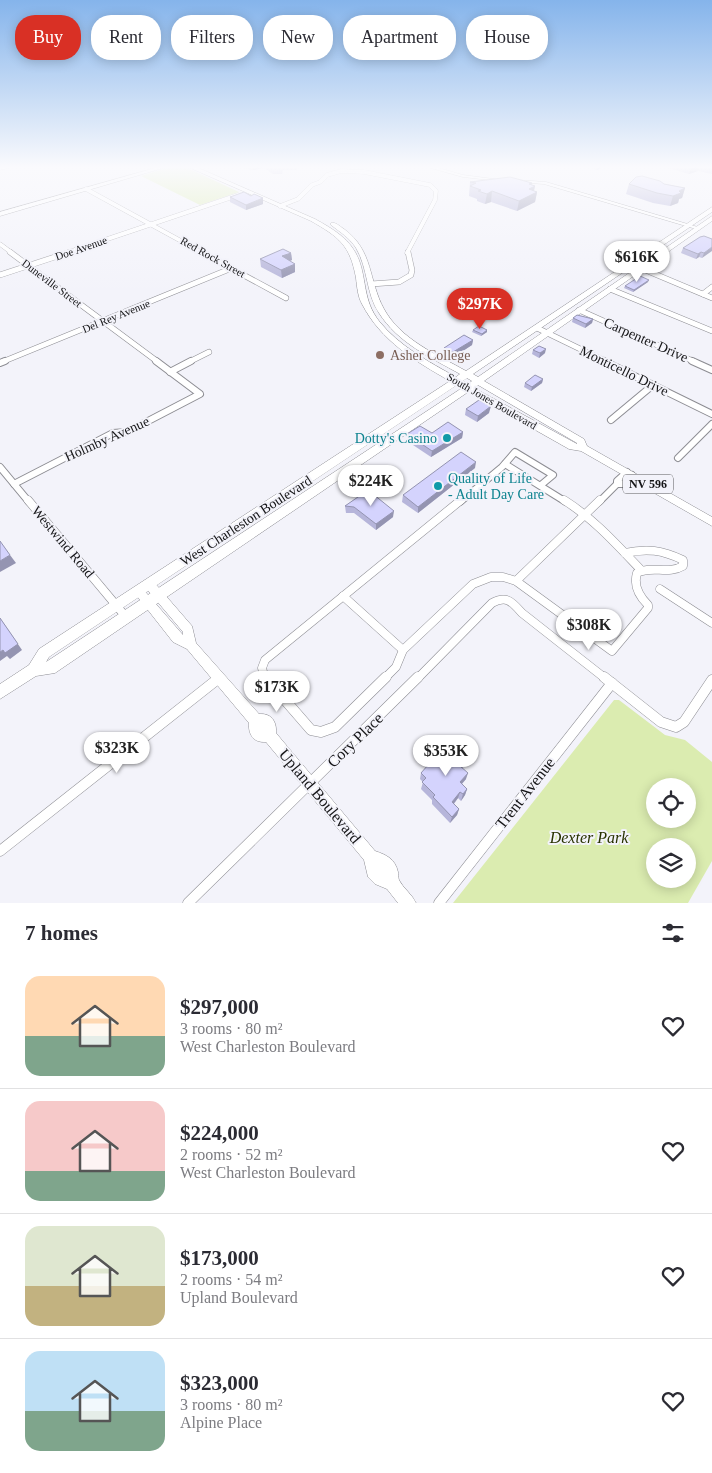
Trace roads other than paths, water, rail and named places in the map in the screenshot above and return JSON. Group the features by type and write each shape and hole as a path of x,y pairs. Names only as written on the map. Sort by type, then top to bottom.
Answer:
{"main road":[{"name":"South Jones Boulevard","path":"291,208 331,230 343,240 352,252 366,307 383,330 407,351 573,447 583,448 712,522"},
{"name":"South Jones Boulevard","path":"293,208 339,228 360,247 367,264 371,285 382,312 399,332 425,352 580,441 583,448"},
{"name":"West Charleston Boulevard","path":"34,670 44,653 301,485 712,209"},
{"name":"West Charleston Boulevard","path":"0,692 34,670 50,668 154,599 468,388 712,218"},
{"path":"331,230 339,228"},
{"path":"359,280 371,285"},
{"path":"570,317 576,307 575,302"},
{"path":"301,485 311,494"}],"street":[{"path":"0,214 20,208"},
{"name":"Red Rock Street","path":"122,208 286,298"},
{"name":"Doe Avenue","path":"0,276 200,208"},
{"path":"371,285 404,280 411,275 412,270 408,252 431,208"},
{"path":"635,208 700,227"},
{"name":"Duneville Street","path":"0,244 200,394"},
{"path":"631,264 639,269 712,298"},
{"name":"Del Rey Avenue","path":"0,363 232,268"},
{"path":"703,294 712,287"},
{"path":"610,289 712,331"},
{"name":"Carpenter Drive","path":"579,310 712,370"},
{"name":"Monticello Drive","path":"536,328 712,414"},
{"path":"170,372 209,352"},
{"path":"611,420 653,385"},
{"name":"Holmby Avenue","path":"14,484 113,433 127,432 200,394"},
{"path":"678,458 712,424"},
{"path":"541,485 553,475 515,452 505,464 265,660 262,668 265,678 311,730 321,732 335,727 396,667 403,650 473,584 491,577 503,577 516,581 612,651 648,608 648,605 637,591 634,581 641,570"},
{"path":"505,464 541,485 585,515 641,570"},
{"name":"Westwind Road","path":"0,466 126,617"},
{"path":"516,581 617,484 623,484 629,474"},
{"path":"625,553 649,548 666,551 683,560 682,566 672,572 657,569 641,570"},
{"name":"Upland Boulevard","path":"144,587 154,599 177,638 190,645 256,721 255,730 260,736 269,735 371,857 373,872 380,879 392,883 408,903"},
{"path":"660,589 712,623"},
{"path":"343,596 403,650"},
{"name":"Cory Place","path":"188,903 492,603 500,599 511,601 522,613 612,683"},
{"path":"0,851 219,678"},
{"path":"612,683 661,722 676,727 684,722 712,680"},
{"name":"Trent Avenue","path":"439,903 612,683"}],"place":[{"name":"Asher College","path":"380,355"},
{"name":"Dotty's Casino","path":"447,438"},
{"name":"Quality of Life - Adult Day Care","path":"438,486"}],"park label":[{"name":"Dexter Park","path":"589,837"}]}
